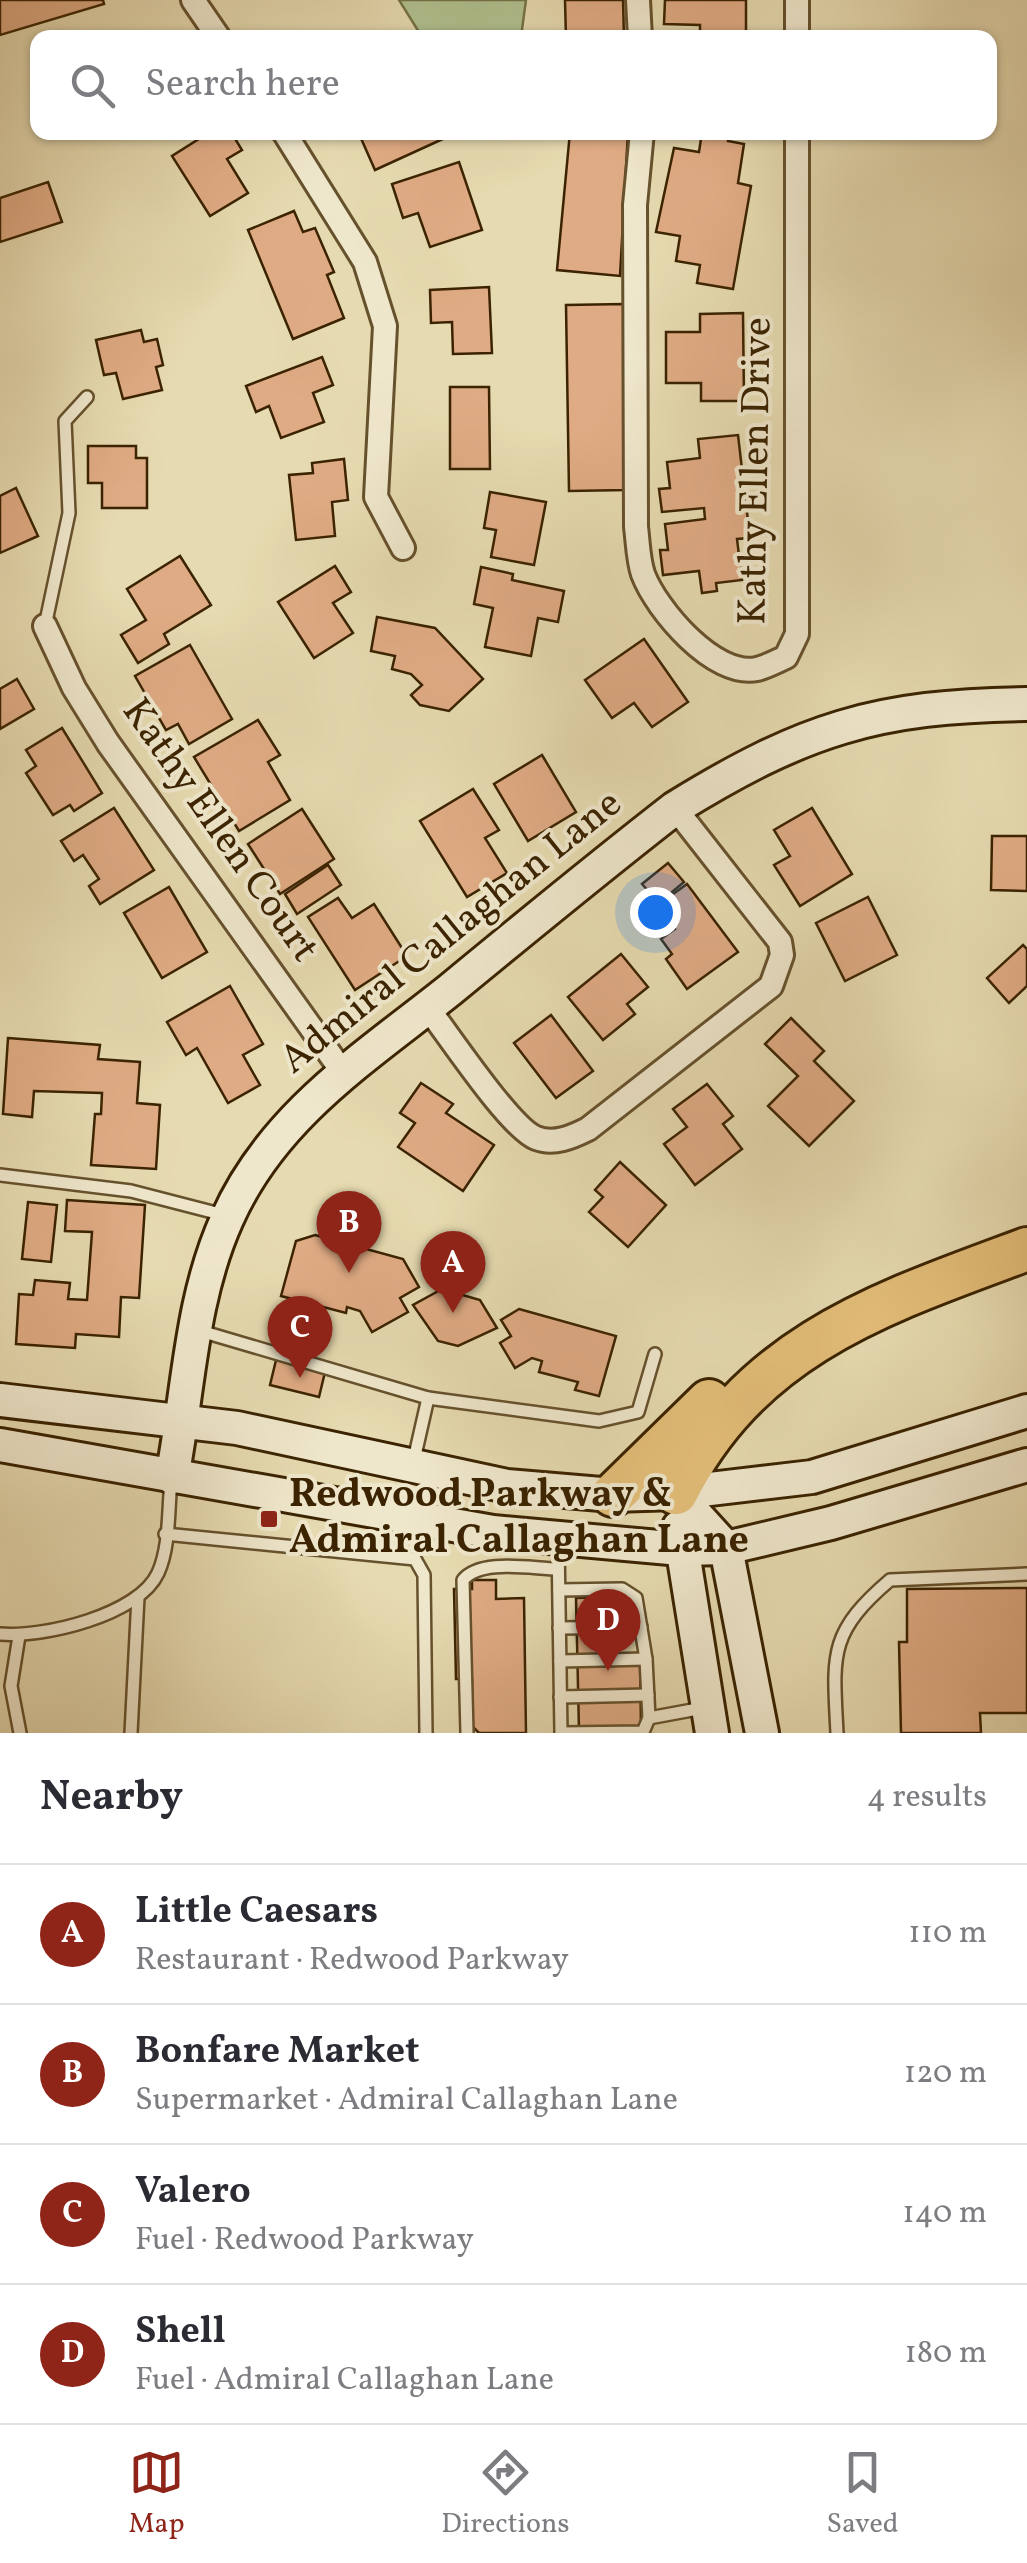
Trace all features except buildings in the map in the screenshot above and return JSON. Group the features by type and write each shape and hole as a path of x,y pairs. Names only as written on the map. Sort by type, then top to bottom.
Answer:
{"highway":[{"path":"676,1493 714,1428 788,1361 870,1308 1027,1249"},
{"path":"613,1495 736,1378 788,1361"}],"main road":[{"name":"Admiral Callaghan Lane","path":"172,1477 206,1272 228,1216 290,1121 342,1072 428,1008 675,808 779,748 858,720 917,708 1027,704"},
{"path":"0,1400 281,1437 507,1486 613,1495 676,1493 812,1477 1027,1411"},
{"path":"0,1446 558,1555 726,1548 831,1524 1027,1466"},
{"path":"676,1493 726,1548 762,1733"},
{"path":"676,1493 681,1549 709,1720"}],"street":[{"path":"193,0 214,30"},
{"path":"638,0 640,30"},
{"path":"796,0 797,30"},
{"path":"289,140 366,262 384,326 376,497 403,548"},
{"name":"Kathy Ellen Drive","path":"641,140 635,205 636,527 642,570 657,606 687,636 723,664 754,670 786,657 797,634 797,140"},
{"name":"Kathy Ellen Court","path":"45,626 74,688 108,743 342,1072"},
{"path":"428,1008 520,1128 536,1138 552,1140 571,1138 588,1129 772,986 782,955 780,942 675,808"}],"lane":[{"path":"45,626 69,512 65,421 87,397"},
{"path":"0,1175 132,1191 228,1216"},
{"path":"194,1329 428,1398 600,1421 638,1412 655,1354"},
{"path":"412,1468 428,1398"},
{"path":"0,1634 20,1636 97,1617 138,1597 159,1571 172,1477"},
{"path":"165,1534 415,1560 424,1575 426,1733"},
{"path":"467,1733 463,1580 470,1571 558,1555 561,1733 643,1732 648,1718 648,1695 636,1598 622,1589 559,1590"},
{"path":"837,1733 838,1638 852,1617 890,1580 1027,1574"},
{"path":"131,1733 138,1597"},
{"path":"560,1628 641,1627"},
{"path":"20,1636 11,1686 20,1733"},
{"path":"560,1660 646,1659"},
{"path":"560,1697 648,1695"},
{"path":"648,1718 709,1720"}],"green space":[{"path":"399,0 526,0 522,30 418,30"}],"place":[{"name":"Bonfare Market","path":"349,1273"},
{"name":"Little Caesars","path":"453,1313"},
{"name":"Valero","path":"300,1378"},
{"name":"Redwood Parkway & Admiral Callaghan Lane","path":"269,1519"},
{"name":"Shell","path":"608,1671"}]}
